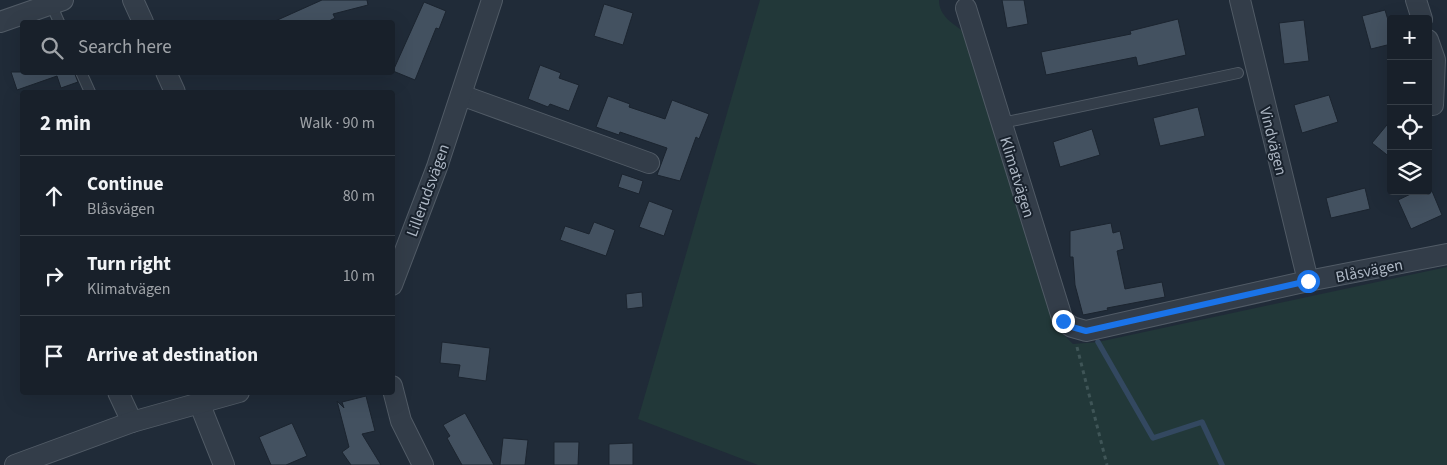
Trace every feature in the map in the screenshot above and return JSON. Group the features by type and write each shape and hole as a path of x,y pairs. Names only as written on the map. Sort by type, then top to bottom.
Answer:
{"street":[{"path":"133,0 142,20"},
{"name":"Lillerudsvägen","path":"395,277 461,95 492,0"},
{"name":"Vindvägen","path":"1240,0 1308,281"},
{"path":"1416,0 1421,15"},
{"path":"0,22 57,2"},
{"name":"Klimatvägen","path":"966,8 1063,321 1079,329"},
{"path":"1432,51 1435,60 1433,105"},
{"path":"167,75 174,90"},
{"path":"461,95 649,163"},
{"name":"Blåsvägen","path":"1079,329 1447,254"},
{"path":"119,395 132,422"},
{"path":"15,465 132,422 200,405 230,395"},
{"path":"394,395 401,421 423,465"},
{"path":"200,405 224,465"}],"lane":[{"path":"57,2 59,20"},
{"path":"1002,123 1238,74"},
{"path":"82,75 89,90"}],"path":[{"path":"1079,329 1107,465"}],"green space":[{"path":"760,0 939,0 941,11 944,15 966,33 1061,332 1073,344 1098,342 1447,267 1447,465 758,465 638,419"}],"building":[{"path":"322,0 367,0 368,5 333,14 335,18 331,20 277,20"},
{"path":"1002,0 1024,0 1028,24 1007,28"},
{"path":"424,2 446,11 439,29 436,28 415,80 395,72 395,67"},
{"path":"604,4 633,13 623,45 594,36"},
{"path":"1385,10 1387,17 1387,45 1371,49 1362,16"},
{"path":"1178,19 1186,55 1138,66 1136,57 1046,75 1041,52 1131,34 1130,31"},
{"path":"1304,20 1309,61 1284,64 1279,23"},
{"path":"540,65 561,73 559,78 579,85 569,111 550,104 548,107 528,99"},
{"path":"11,72 20,72 20,75 75,75 78,82 61,88 57,76 17,90"},
{"path":"1329,95 1338,122 1302,133 1294,105"},
{"path":"608,96 630,104 629,107 665,119 672,100 709,114 699,139 696,137 680,181 657,175 667,148 620,132 619,135 596,127"},
{"path":"1198,107 1205,136 1160,146 1153,118"},
{"path":"1387,125 1387,155 1372,143"},
{"path":"1092,129 1100,155 1060,167 1053,142"},
{"path":"622,174 643,181 639,194 618,187"},
{"path":"1365,188 1370,209 1331,218 1326,198"},
{"path":"1432,191 1442,215 1411,229 1398,200 1409,195 1432,195"},
{"path":"649,201 673,210 664,236 639,227"},
{"path":"594,222 615,230 606,256 560,240 565,226 589,234"},
{"path":"1111,223 1113,233 1120,231 1124,249 1117,251 1125,289 1162,282 1165,297 1107,308 1108,310 1083,315 1075,285 1073,257 1070,257 1070,231"},
{"path":"642,292 643,307 627,309 626,294"},
{"path":"442,342 490,348 486,381 458,377 460,365 440,363"},
{"path":"366,396 375,431 362,434 381,465 351,465 342,452 349,447 337,401 344,408 342,402"},
{"path":"465,413 494,465 462,465 447,438 450,436 443,425"},
{"path":"292,423 307,456 286,465 271,465 259,437"},
{"path":"503,438 528,440 525,465 500,465"},
{"path":"554,442 579,442 578,465 554,465"},
{"path":"633,443 633,465 609,465 609,444"}],"waterway":[{"path":"1098,342 1153,438 1202,422 1222,465"}],"route":[{"path":"1063,321 1072,327 1086,331 1308,281"}]}
